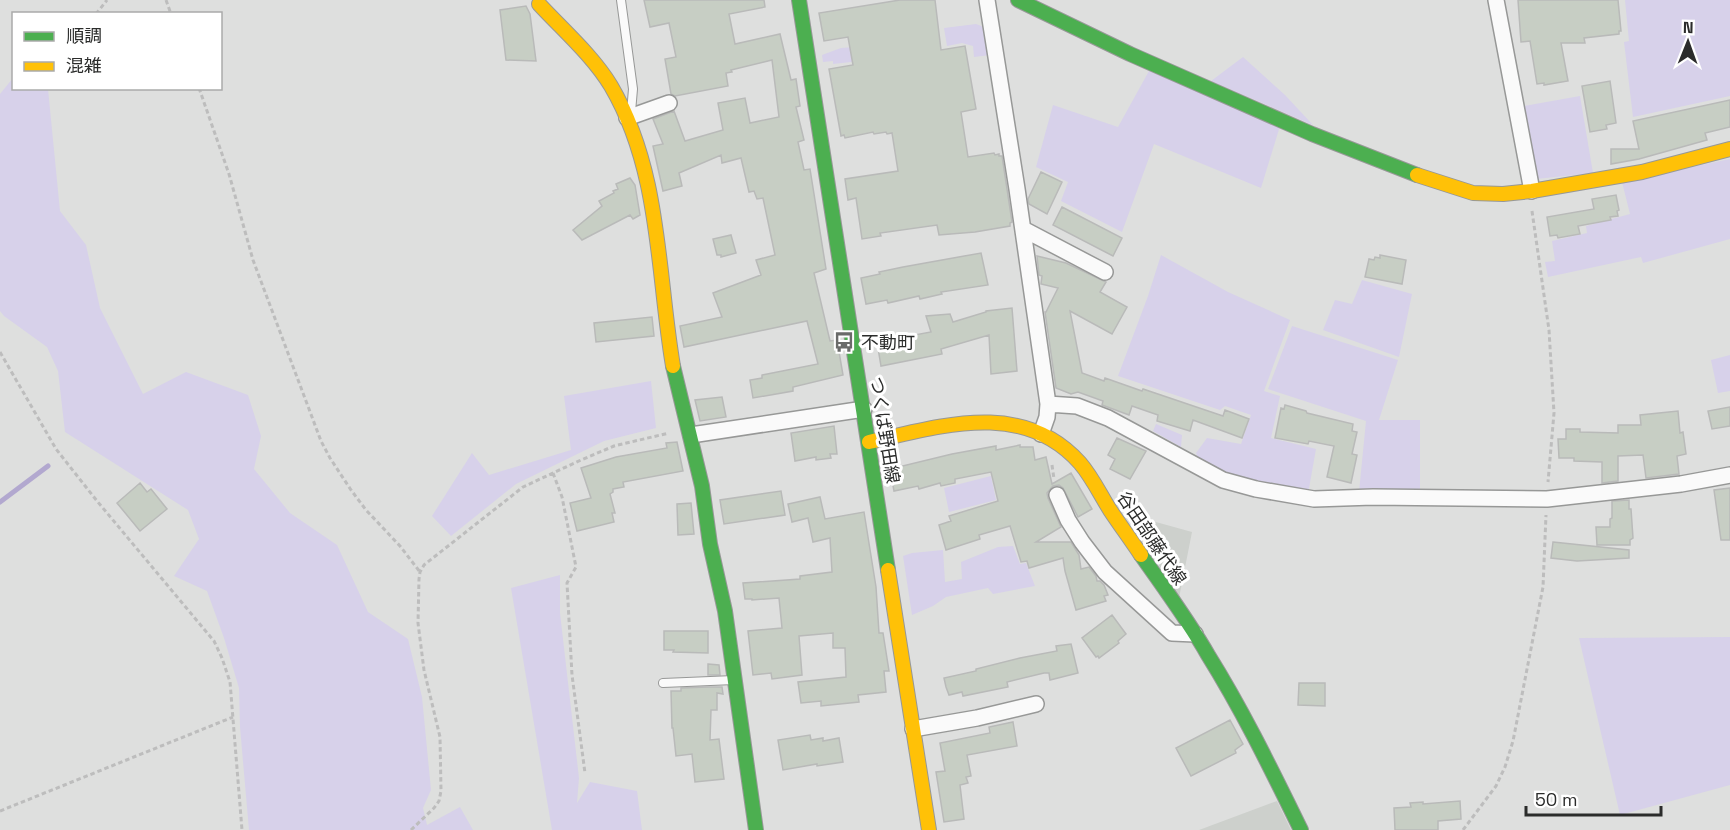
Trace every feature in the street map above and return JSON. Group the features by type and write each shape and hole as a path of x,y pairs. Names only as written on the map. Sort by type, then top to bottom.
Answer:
{"street":[{"name":"つくば野田線","path":"799,0 929,830"},
{"path":"987,0 1048,404 1047,417 1041,434"},
{"path":"1018,0 1312,134 1432,181 1473,192 1503,194 1532,191 1642,172 1730,149"},
{"path":"1496,0 1532,191"},
{"path":"539,4 597,66 611,86 629,117 648,182 653,207 666,325 675,377 702,486 710,544 725,611 756,830"},
{"path":"629,117 669,103"},
{"path":"1023,229 1105,272"},
{"path":"1048,404 1077,406 1108,418 1222,480 1314,500 1373,497 1547,499 1681,484 1730,475"},
{"path":"690,432 864,409"},
{"name":"谷田部藤代線","path":"869,442 963,424 1005,422 1041,434 1068,451 1087,472 1195,634 1254,734 1301,830"},
{"path":"1057,495 1068,520 1105,572 1172,633 1195,634"},
{"path":"913,729 978,718 1036,704"}],"lane":[{"path":"621,0 633,89 629,117"},
{"path":"663,683 735,680"}],"path":[{"path":"98,12 107,0"},
{"path":"200,90 229,174 253,260 321,441 356,497 420,572"},
{"path":"1462,830 1496,786 1505,767 1543,587 1554,413 1549,330 1531,202 1532,191"},
{"path":"0,352 56,449 214,641 230,682 242,830"},
{"path":"411,830 434,808 439,801 441,791 440,737 424,670 418,623 420,572 424,565 523,487 614,446 690,432"},
{"path":"1051,461 1057,495"},
{"path":"553,473 562,497 576,567 567,583 572,675 585,773"},
{"path":"0,811 233,717"}],"shaded area":[{"path":"1625,0 1730,0 1730,96 1633,117 1624,42 1629,41"},
{"path":"976,24 984,27 990,55 974,57 973,46 962,43 947,46 944,28"},
{"path":"855,47 860,61 833,64 833,61 823,62 822,55 841,48"},
{"path":"1243,57 1285,95 1313,125 1211,81"},
{"path":"1149,71 1280,126 1261,188 1154,144 1122,232 1061,201 1068,182 1036,167 1053,105 1118,127"},
{"path":"12,79 12,90 48,90 60,211 86,245 100,308 143,394 186,372 248,395 261,436 254,469 290,513 337,545 368,612 408,639 422,697 431,790 423,808 427,825 460,807 473,830 249,830 239,688 207,591 174,576 199,539 188,510 65,432 58,371 47,347 0,311 0,94"},
{"path":"1580,96 1593,173 1536,179 1524,106"},
{"path":"1730,159 1730,239 1643,263 1641,257 1548,277 1545,262 1555,261 1552,241 1587,233 1586,226 1630,214 1622,182"},
{"path":"1161,255 1228,292 1290,320 1264,391 1280,396 1271,438 1316,449 1308,494 1231,475 1198,458 1196,453 1207,438 1241,444 1251,415 1225,406 1220,410 1118,376"},
{"path":"1362,280 1412,294 1399,357 1323,330 1335,300 1352,304"},
{"path":"1292,326 1398,360 1379,420 1420,420 1420,493 1359,492 1366,421 1268,389"},
{"path":"1730,355 1730,391 1718,393 1711,360"},
{"path":"651,381 656,428 604,441 516,484 451,536 432,516 472,453 489,475 571,450 564,396"},
{"path":"1156,424 1182,435 1181,447 1153,431"},
{"path":"991,476 996,500 949,512 944,488"},
{"path":"1127,514 1192,532 1179,598"},
{"path":"1013,546 1020,564 1026,563 1035,586 993,594 988,588 946,597 933,606 912,615 903,556 943,550 945,582 962,579 961,562 998,547"},
{"path":"560,575 560,613 579,778 577,803 590,782 637,791 642,830 552,830 511,588"},
{"path":"1730,637 1730,785 1620,815 1579,638"},
{"path":"1277,801 1291,830 1199,830"}],"building":[{"path":"644,0 764,0 765,7 729,14 735,44 780,34 791,80 796,79 800,106 796,107 804,140 798,142 804,170 810,169 826,269 814,273 830,341 837,340 843,375 793,387 793,391 753,398 750,380 762,378 762,375 818,364 807,321 684,347 680,326 722,317 713,293 761,275 756,260 775,255 763,198 757,199 754,191 749,192 741,158 722,163 721,155 679,173 682,186 663,191 653,146 663,144 653,119 674,111 685,141 723,130 718,103 745,98 750,123 779,117 772,60 731,70 732,72 726,73 728,86 675,96 671,94 665,59 676,57 669,23 650,27"},
{"path":"900,0 935,0 941,50 965,46 976,109 961,112 968,157 994,153 1002,156 1012,222 1010,226 939,235 937,225 880,233 881,236 862,239 856,198 848,200 845,179 898,171 892,133 874,134 873,132 845,138 844,135 841,136 829,69 853,65 848,37 824,41 819,13"},
{"path":"1518,0 1618,0 1621,31 1619,34 1584,38 1585,43 1561,43 1568,81 1537,84 1530,41 1521,42"},
{"path":"526,6 530,14 536,61 506,60 500,10"},
{"path":"1610,81 1616,123 1606,125 1607,129 1590,132 1582,86"},
{"path":"1730,100 1730,127 1705,133 1707,140 1639,159 1611,164 1611,149 1639,149 1633,121"},
{"path":"1041,172 1062,182 1047,214 1029,204 1028,199"},
{"path":"630,178 635,185 640,215 633,219 630,215 582,240 573,230 602,206 599,201 618,189 616,184"},
{"path":"1616,195 1618,216 1610,217 1611,220 1578,226 1580,234 1558,238 1557,235 1550,236 1547,217 1594,209 1592,199"},
{"path":"1062,207 1122,238 1113,256 1053,225"},
{"path":"731,235 736,253 721,257 717,255 713,239"},
{"path":"981,253 988,285 941,292 942,294 920,299 919,296 888,303 887,300 866,304 861,278 903,267"},
{"path":"1380,255 1406,260 1402,284 1365,277 1369,259 1380,258"},
{"path":"1037,256 1066,263 1106,282 1100,292 1127,307 1112,334 1070,311 1082,373 1104,381 1105,378 1142,391 1143,389 1223,416 1225,410 1249,419 1242,438 1193,420 1190,431 1157,421 1158,415 1132,406 1129,415 1102,405 1103,401 1078,392 1071,394 1056,388 1045,312 1058,288 1041,284 1042,276 1039,275"},
{"path":"1012,308 1017,371 991,374 989,335 941,349 942,354 881,366 877,342 931,332 926,316 950,314 953,322 986,311"},
{"path":"652,317 654,336 596,342 594,323"},
{"path":"722,397 726,417 700,421 695,400"},
{"path":"1285,405 1353,424 1352,431 1357,432 1352,454 1357,455 1351,483 1327,477 1334,446 1275,438 1281,408 1284,409"},
{"path":"1730,407 1730,426 1712,429 1708,411"},
{"path":"1678,411 1680,433 1683,432 1686,454 1677,456 1679,474 1646,478 1643,455 1618,456 1618,481 1602,483 1602,462 1559,458 1558,439 1566,439 1566,429 1580,429 1580,432 1618,433 1618,425 1641,425 1640,415"},
{"path":"834,426 837,454 830,454 831,458 816,460 816,457 795,461 791,433"},
{"path":"1117,438 1146,451 1130,479 1110,469 1115,459 1108,455"},
{"path":"677,442 683,471 623,482 624,487 613,489 610,494 615,513 612,513 614,522 577,531 570,503 591,498 581,468 616,457 667,448 666,443"},
{"path":"1020,445 1020,447 1033,447 1035,460 1046,457 1052,484 1071,473 1092,509 1078,517 1063,488 1059,485 1053,486 1047,493 1061,527 1036,542 1071,542 1079,555 1081,569 1089,567 1097,581 1104,585 1108,595 1104,596 1106,601 1076,610 1063,558 1029,568 1027,561 1021,562 1010,526 979,535 980,539 946,550 939,525 951,521 949,516 998,501 991,472 955,479 955,483 941,486 940,483 919,489 918,486 894,491 890,469 952,454 996,446 996,450"},
{"path":"140,483 147,492 151,489 167,509 140,531 117,503"},
{"path":"1730,488 1730,540 1721,540 1714,490"},
{"path":"781,491 785,515 724,524 720,500"},
{"path":"820,497 825,519 864,512 876,587 879,633 883,633 889,671 884,671 886,692 858,695 859,702 821,706 821,701 801,703 798,682 846,677 845,648 833,648 833,633 799,636 802,675 772,679 771,673 753,675 748,631 782,628 779,598 745,599 743,583 800,579 800,576 832,572 830,538 813,542 808,518 792,522 788,504"},
{"path":"1629,500 1633,538 1630,540 1630,545 1597,545 1596,527 1610,527 1612,501"},
{"path":"691,503 694,534 678,535 677,504"},
{"path":"1553,542 1629,550 1629,558 1577,561 1551,558"},
{"path":"1112,615 1126,634 1118,641 1119,643 1099,658 1096,657 1082,638"},
{"path":"664,631 708,631 708,653 664,650"},
{"path":"1071,644 1078,673 1050,680 1049,673 1044,673 1007,682 1008,687 963,696 962,692 949,695 944,678 1057,651 1056,646"},
{"path":"708,664 719,665 720,675 708,675"},
{"path":"1299,683 1325,683 1325,706 1298,705"},
{"path":"722,687 723,694 717,693 717,710 711,710 710,740 719,739 724,779 695,782 692,754 676,756 672,728 671,691 681,691 681,688"},
{"path":"1230,720 1243,744 1235,750 1236,753 1191,776 1176,748"},
{"path":"1013,722 1017,746 967,755 971,776 966,777 968,783 960,785 964,819 944,822 936,772 945,771 940,743 990,733 989,727"},
{"path":"810,735 811,740 823,738 823,741 839,738 843,762 783,770 778,740"},
{"path":"1460,801 1461,819 1438,821 1438,830 1395,830 1394,808 1411,807 1410,803"}],"waterway":[{"path":"0,502 48,466"}],"traffic: fast":[{"path":"799,0 888,570"},
{"path":"1018,0 1130,54 1312,134 1417,175"},
{"path":"673,366 702,486 710,544 725,611 756,830"},
{"path":"1141,555 1221,676 1257,741 1301,830"}],"traffic: slow":[{"path":"539,4 604,75 627,119 640,152 655,223 673,366"},
{"path":"1417,175 1473,193 1503,194 1642,172 1730,149"},
{"path":"869,442 924,430 980,422 1007,424 1033,430 1058,443 1080,463 1141,555"},
{"path":"888,570 929,830"}],"place":[{"name":"不動町","path":"844,342"}]}
